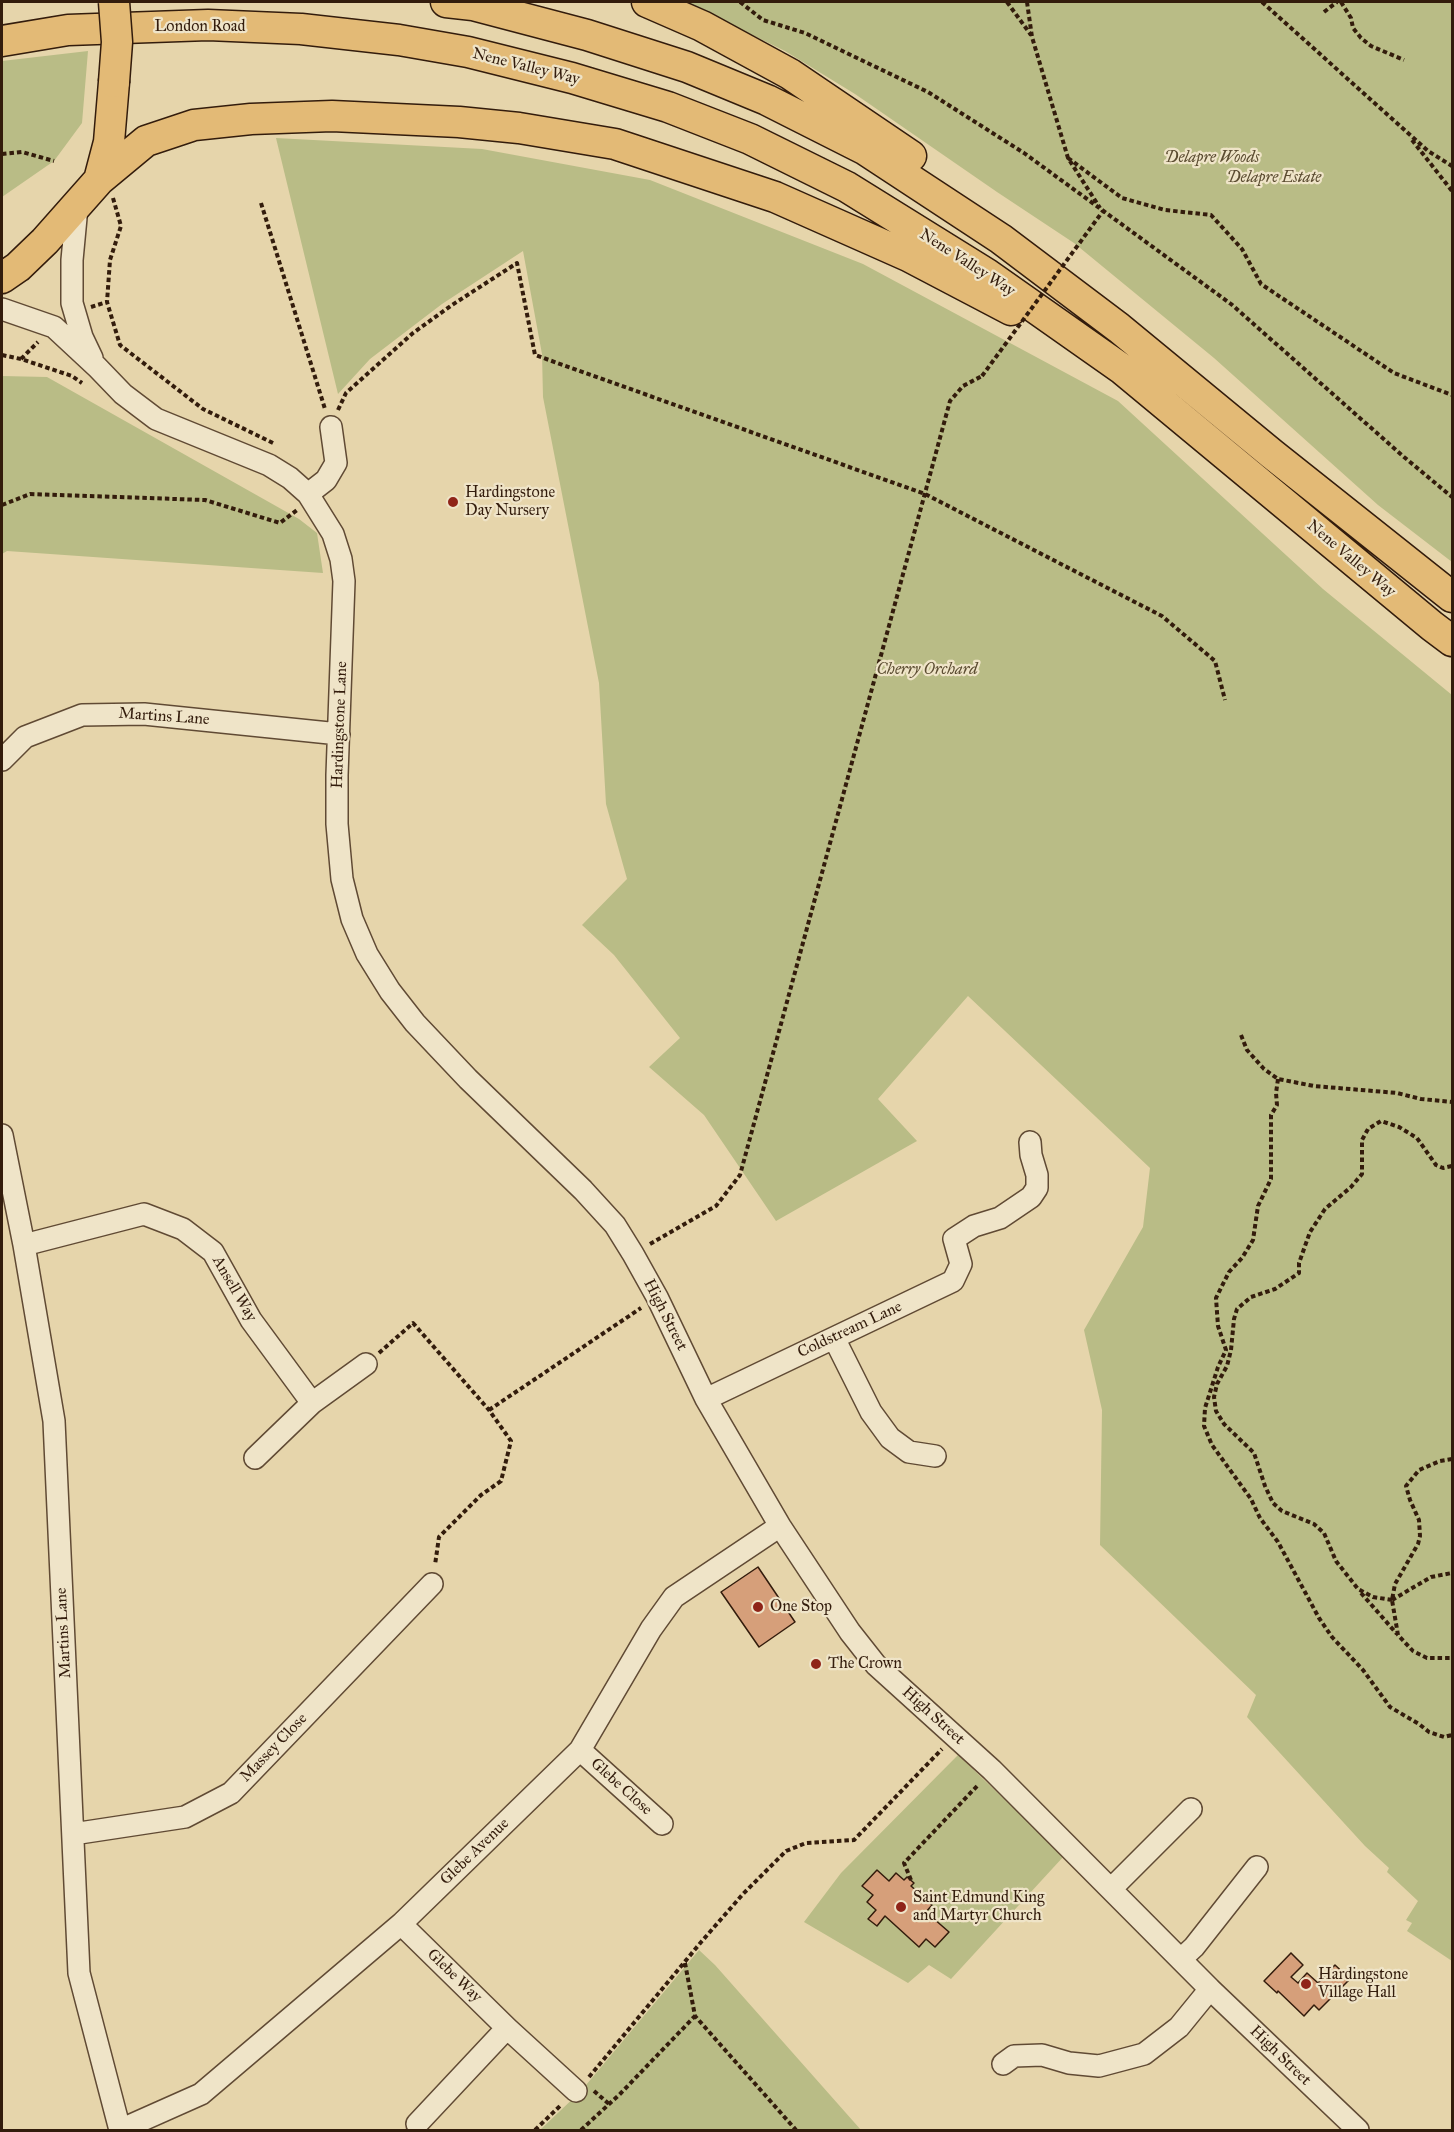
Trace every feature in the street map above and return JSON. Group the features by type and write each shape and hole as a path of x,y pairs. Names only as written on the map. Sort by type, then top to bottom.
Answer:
{"highway":[{"path":"105,188 117,42 114,2"},
{"name":"Nene Valley Way","path":"446,2 473,5 587,35 687,66 767,100 864,149 1001,239 1119,328 1272,454 1452,597"},
{"path":"647,2 702,26 790,74 994,214 1133,320 1272,454"},
{"name":"London Road","path":"2,41 68,30 208,25 301,29 399,40"},
{"name":"Nene Valley Way","path":"399,40 468,52 572,78 668,107 750,139 847,187 987,274 1122,369 1452,641"},
{"path":"2,278 25,260 77,207 105,188 146,141 194,125 251,119 332,116 459,122 615,144 775,197 908,256 1122,369"}],"street":[{"name":"Hardingstone Lane","path":"77,207 72,260 72,303 82,337 97,367"},
{"name":"Hardingstone Lane","path":"2,309 54,327 123,394 156,419 269,465 290,478 304,501 333,534 341,559 344,580 337,824 342,879 352,919 367,954 390,991 415,1023 468,1079 536,1145"},
{"path":"304,501 326,480 336,463 331,427"},
{"name":"Martins Lane","path":"2,760 25,737 82,715 144,714 339,734"},
{"name":"Martins Lane","path":"2,1135 24,1245 54,1421 79,1973 120,2130"},
{"name":"Coldstream Lane","path":"706,1399 953,1281 961,1264 954,1239 974,1226 1000,1218 1031,1197 1037,1188 1038,1175 1031,1155 1030,1142"},
{"name":"High Street","path":"536,1145 583,1190 615,1225 657,1298 706,1399 780,1526 850,1632 876,1665 992,1770 1210,1989 1358,2130"},
{"name":"Ansell Way","path":"24,1245 144,1214 183,1229 213,1252 251,1320 312,1403"},
{"path":"834,1338 871,1412 890,1438 909,1452 934,1456"},
{"path":"255,1458 312,1403 366,1364"},
{"name":"Glebe Avenue","path":"120,2130 201,2094 401,1924 580,1750 651,1629 675,1597 780,1526"},
{"name":"Massey Close","path":"73,1834 185,1817 231,1793 432,1584"},
{"name":"Glebe Close","path":"580,1750 662,1824"},
{"path":"1111,1889 1191,1809"},
{"path":"1181,1959 1194,1947 1257,1867"},
{"name":"Glebe Way","path":"401,1924 507,2028 576,2091"},
{"path":"1003,2064 1014,2056 1042,2055 1069,2063 1099,2066 1144,2054 1179,2027 1210,1989"},
{"path":"417,2124 507,2028"}],"path":[{"path":"740,2 763,20 805,33 927,92 1024,153 1231,304 1452,497"},
{"path":"1007,2 1032,37"},
{"path":"1027,2 1032,37 1068,158 1102,211"},
{"path":"1263,2 1428,151 1452,166"},
{"path":"1324,12 1339,2 1351,18 1353,28 1361,38 1371,46 1404,60"},
{"path":"1404,130 1452,191"},
{"path":"2,154 22,152 54,160"},
{"path":"1068,158 1122,198 1165,210 1211,215 1242,249 1261,284 1394,373 1452,395"},
{"path":"105,188 122,226 110,260 107,302 120,345 203,409 278,445"},
{"path":"261,203 331,427"},
{"path":"651,1244 716,1206 740,1175 950,401 963,386 982,376 1102,211"},
{"path":"331,427 346,393 413,333 517,263 535,355 925,494 1162,616 1215,661 1226,700"},
{"path":"2,355 21,359"},
{"path":"2,505 30,494 205,500 280,523 304,501"},
{"path":"1241,1035 1247,1050 1264,1069 1278,1079 1314,1086 1397,1093 1421,1099 1452,1102"},
{"path":"1278,1079 1277,1105 1271,1115 1271,1179 1258,1206 1253,1240 1230,1272 1216,1298 1218,1326 1226,1350 1204,1408 1204,1426 1212,1445 1251,1499 1260,1518 1278,1542 1319,1618 1332,1637 1363,1670 1389,1707 1429,1732 1444,1737 1452,1735"},
{"path":"1452,1166 1443,1168 1436,1165 1417,1138 1399,1127 1381,1121 1368,1130 1362,1140 1362,1174 1351,1187 1325,1209 1310,1232 1299,1263 1299,1273 1282,1286 1251,1297 1237,1309 1233,1319 1229,1361 1216,1388 1214,1401 1217,1414 1229,1430 1254,1453 1273,1503 1282,1511 1314,1524 1324,1533 1336,1561 1413,1651 1435,1659 1452,1658"},
{"path":"489,1410 657,1298"},
{"path":"366,1364 413,1323 489,1410 511,1441 501,1481 481,1495 439,1537 432,1584"},
{"path":"1398,1635 1392,1600 1395,1584 1418,1544 1419,1536 1419,1520 1406,1486 1419,1470 1440,1461 1452,1459"},
{"path":"1358,1589 1368,1595 1392,1600 1431,1577 1452,1573"},
{"path":"535,2130 576,2091 743,1894 786,1851 806,1844 854,1840 955,1736"},
{"path":"911,1880 904,1863 992,1770"},
{"path":"684,1962 695,2016 796,2130"},
{"path":"581,2130 620,2094 695,2016"}],"green space":[{"name":"Delapre Woods","path":"685,2 1452,2 1452,562 1378,505 1214,358 1074,243 855,94 785,51"},
{"path":"88,51 82,123 54,161 2,197 2,61"},
{"name":"Cherry Orchard","path":"276,138 482,149 650,180 863,264 1118,401 1323,589 1452,695 1452,1961 1407,1931 1412,1923 1406,1920 1418,1901 1387,1872 1389,1868 1365,1846 1247,1717 1256,1695 1100,1545 1102,1410 1084,1330 1143,1227 1150,1168 968,996 878,1099 917,1141 776,1221 704,1115 649,1067 680,1038 614,955 582,925 627,879 606,804 599,683 543,397 542,354 523,251 442,304 370,359 338,394"},
{"path":"2,376 47,377 299,519 317,533 323,573 7,551 2,554"},
{"path":"958,1755 1064,1856 951,1979 929,1965 908,1983 804,1922 841,1873"},
{"path":"699,1950 715,1965 861,2130 540,2130 581,2091"}],"building":[{"name":"One Stop","path":"758,1567 795,1622 759,1647 721,1592"},
{"name":"Saint Edmund King and Martyr Church","path":"877,1870 889,1881 896,1873 904,1880 907,1877 914,1883 911,1886 932,1905 926,1912 949,1932 935,1947 926,1939 919,1947 885,1916 877,1926 868,1919 876,1910 867,1902 873,1895 862,1886"},
{"name":"Hardingstone Village Hall","path":"1291,1953 1303,1965 1291,1977 1298,1983 1307,1973 1318,1983 1335,1965 1350,1979 1319,2010 1314,2005 1304,2016 1264,1981"}],"place":[{"name":"Hardingstone Day Nursery","path":"453,502"},
{"name":"One Stop","path":"758,1607"},
{"name":"The Crown","path":"816,1664"},
{"name":"Saint Edmund King and Martyr Church","path":"901,1907"},
{"name":"Hardingstone Village Hall","path":"1306,1984"}],"park label":[{"name":"Delapre Estate","path":"1274,178"}]}
